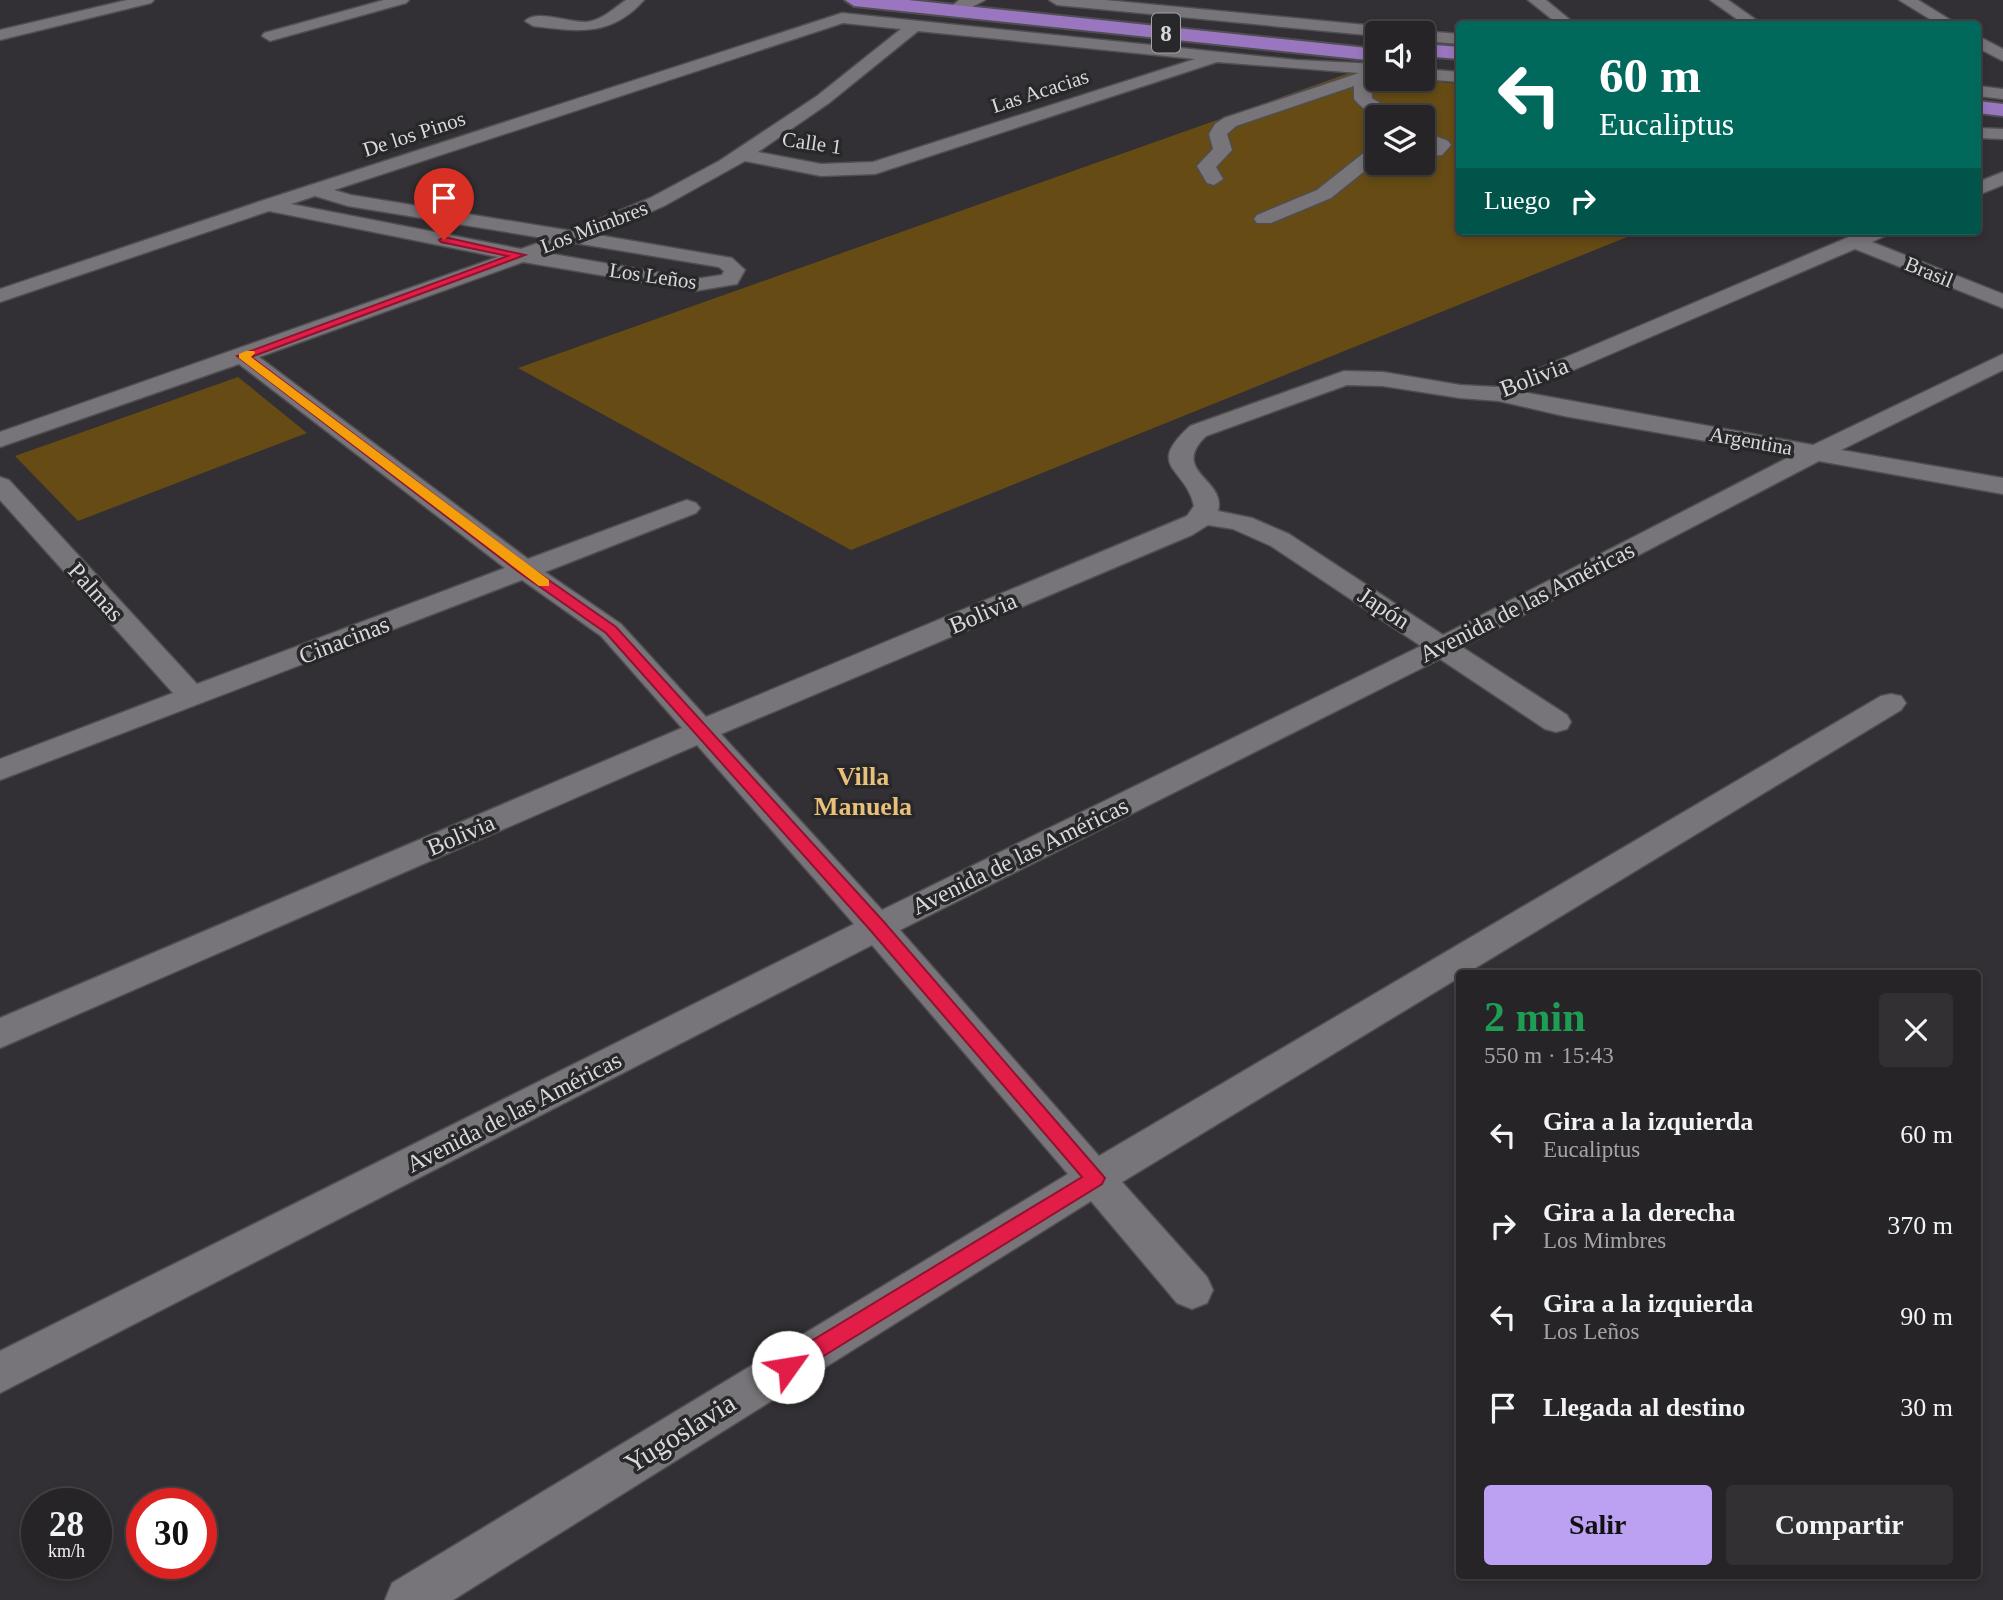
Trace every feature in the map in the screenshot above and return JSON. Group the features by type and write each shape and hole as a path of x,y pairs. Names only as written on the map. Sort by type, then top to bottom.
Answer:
{"highway":[{"name":"8","path":"855,0 1112,11 1232,23 1365,43"},
{"name":"8","path":"965,5 1365,54"},
{"path":"1435,51 1456,53"},
{"path":"1435,61 1456,64"},
{"path":"1981,107 2003,110"},
{"path":"1981,118 2003,121"}],"street":[{"path":"0,35 146,0"},
{"path":"270,36 401,0"},
{"path":"533,21 588,27 597,25 636,0"},
{"path":"1057,0 1112,11"},
{"path":"1536,0 1563,21"},
{"path":"1718,0 1750,21"},
{"path":"1907,0 1945,21"},
{"path":"958,31 965,5"},
{"name":"De los Pinos","path":"0,296 268,205 842,18 914,26"},
{"path":"1232,23 1365,31"},
{"path":"914,26 1365,72"},
{"name":"Los Mimbres","path":"0,440 243,356 569,238 656,203 743,155 854,78 914,26"},
{"path":"1435,37 1456,39"},
{"path":"1981,43 2003,56"},
{"name":"Las Acacias","path":"875,168 1219,57"},
{"path":"1435,75 1456,78"},
{"path":"1214,178 1206,166 1223,150 1218,134 1221,128 1230,122 1365,76"},
{"path":"1366,91 1363,99 1370,105"},
{"path":"1981,91 2003,94"},
{"path":"1981,133 2003,134"},
{"path":"1435,151 1451,144"},
{"name":"Calle 1","path":"743,155 821,170 875,168"},
{"path":"1264,219 1324,194 1365,162"},
{"path":"1981,188 2003,178"},
{"name":"Los Leños","path":"268,205 520,255 695,285 730,280 735,270 725,262 348,200 316,190"},
{"name":"Brasil","path":"1868,236 2003,302"},
{"name":"Bolivia","path":"0,1034 701,731 1183,529 1202,517 1207,506 1204,493 1182,468 1180,455 1185,440 1198,431 1344,377 1369,376 1472,394 1500,394 1868,236"},
{"path":"243,356 525,570 611,630 877,927 1192,1290"},
{"name":"Avenida de las Américas","path":"0,1373 877,927 1443,646 1818,452 2003,361"},
{"name":"Argentina","path":"1500,394 1564,409 2003,486"},
{"name":"Palmas","path":"0,485 193,698"},
{"name":"Cinacinas","path":"0,770 687,508"},
{"name":"Japón","path":"1202,517 1224,517 1254,526 1443,646 1556,722"},
{"name":"Yugoslavia","path":"409,1600 1095,1178 1891,703"}],"shaded area":[{"path":"1352,72 1365,74 1365,91 1435,91 1435,82 1456,84 1456,235 1632,235 851,550 518,368"},
{"path":"238,377 307,433 78,521 15,456"}],"slow traffic":[{"path":"250,353 243,356 544,583"}],"district":[{"name":"Villa Manuela","path":"863,791"}],"route":[{"path":"444,240 520,255 243,356 525,570 611,630 877,927 1095,1178 788,1367"}]}
